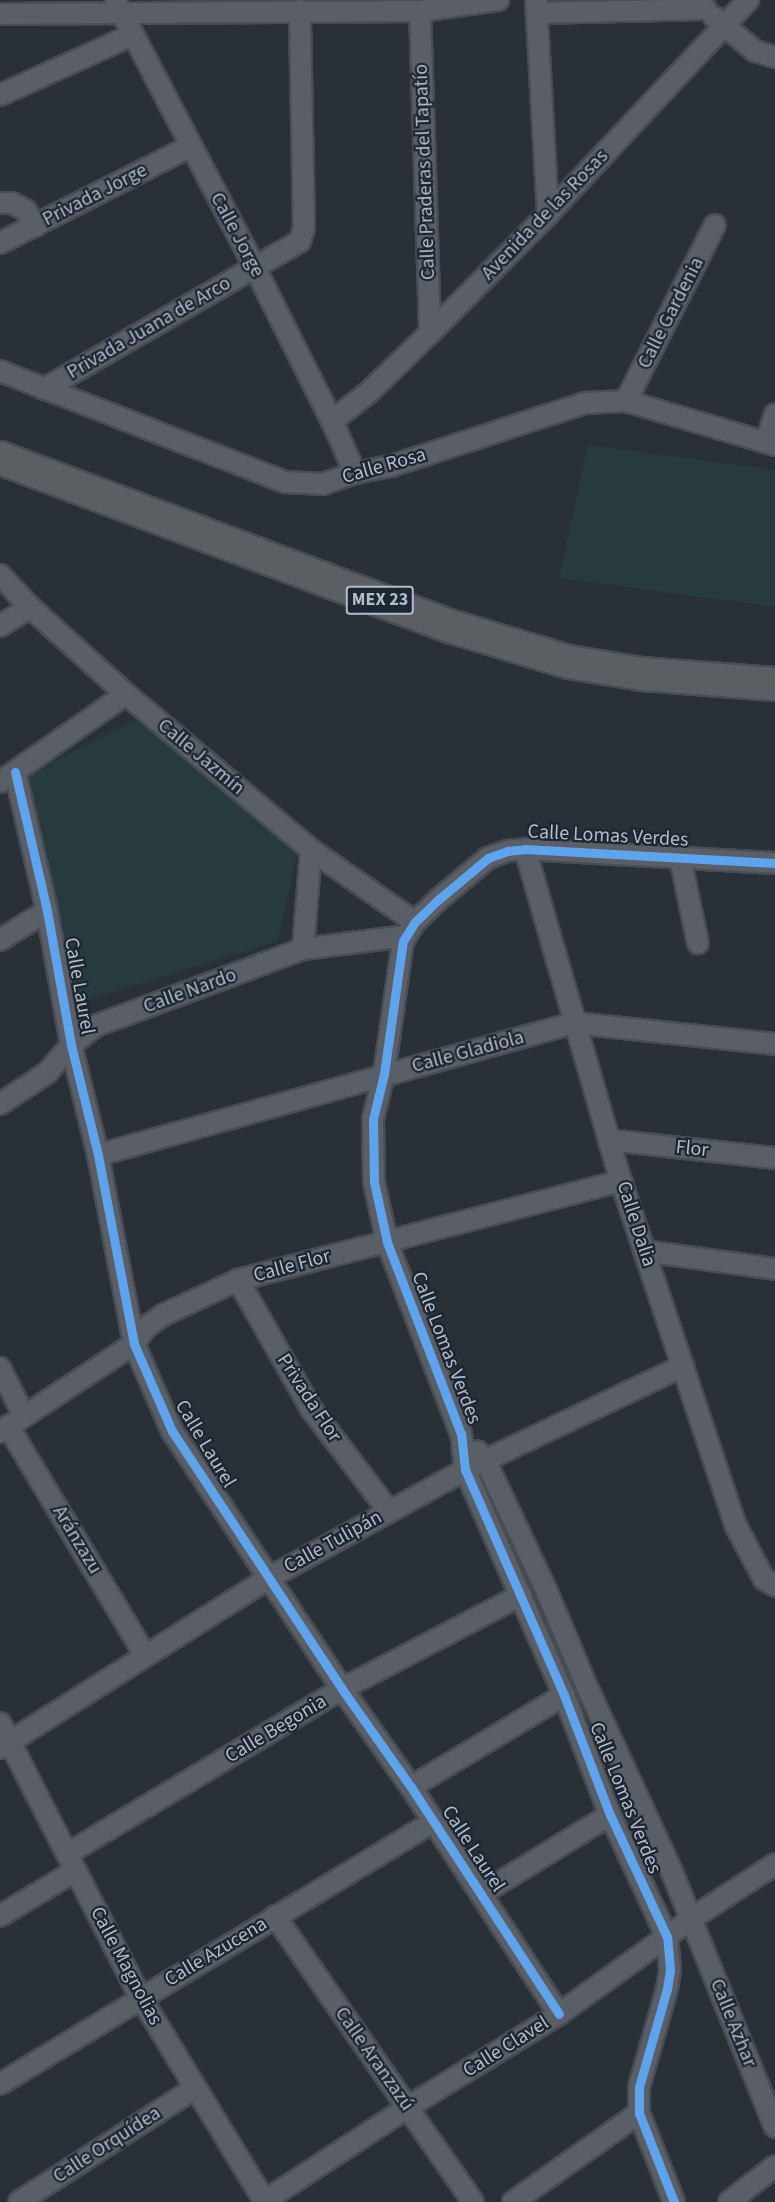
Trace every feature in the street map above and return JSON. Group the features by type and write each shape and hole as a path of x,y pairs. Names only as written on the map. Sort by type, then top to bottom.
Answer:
{"highway":[{"name":"MEX 23","path":"0,458 432,619 570,662 642,674 775,684"}],"street":[{"path":"0,14 118,7 236,6 300,10 342,6 420,11 498,0"},
{"name":"Avenida de las Rosas","path":"332,421 368,393 548,214 748,0"},
{"path":"548,214 537,6 701,4 723,26 755,51 775,57"},
{"name":"Calle Jorge","path":"118,7 254,266 332,421 355,472"},
{"name":"Privada Juana de Arco","path":"44,388 300,241 304,228 300,10"},
{"name":"Calle Praderas del Tapatío","path":"420,11 430,333"},
{"path":"0,95 132,35"},
{"name":"Privada Jorge","path":"0,243 191,146"},
{"path":"0,203 12,203 25,210 36,225"},
{"name":"Calle Gardenia","path":"626,401 715,225"},
{"name":"Calle Rosa","path":"0,371 285,482 323,484 355,472 391,466 585,403 626,401 770,444"},
{"path":"770,444 775,414"},
{"name":"Calle Jazmín","path":"0,575 30,607 126,694 311,850 410,929"},
{"path":"0,626 30,607"},
{"path":"7,777 126,694"},
{"name":"Calle Laurel","path":"7,777 47,911 71,1045 98,1155 134,1344 172,1431 342,1689 411,1787 559,2014"},
{"name":"Calle Lomas Verdes","path":"674,2202 639,2113 639,2087 667,1989 670,1969 667,1936 610,1815 564,1695 465,1470 461,1434 387,1242 374,1182 373,1119 384,1074 402,941 410,929 452,886 488,858 507,851 525,849 775,863"},
{"name":"Calle Dalia","path":"525,849 621,1181 736,1526 764,1579 775,1586"},
{"path":"303,949 311,850"},
{"path":"680,857 698,943"},
{"path":"0,940 47,911"},
{"name":"Calle Nardo","path":"0,1104 47,1073 71,1045 95,1026 303,949 410,929"},
{"name":"Calle Gladiola","path":"98,1155 575,1023 775,1044"},
{"name":"Flor","path":"609,1140 775,1158"},
{"name":"Calle Flor","path":"11,1425 134,1344 145,1328 163,1314 238,1280 621,1181"},
{"path":"644,1251 775,1269"},
{"name":"Privada Flor","path":"238,1280 312,1410 389,1511"},
{"name":"Calle Tulipán","path":"5,1745 269,1578 465,1470 683,1366"},
{"name":"Aránzazu","path":"0,1368 11,1425 145,1655"},
{"name":"Calle Lomas Verdes","path":"461,1434 485,1460 547,1592 691,1919"},
{"name":"Calle Begonia","path":"0,1916 71,1862 342,1689 521,1595"},
{"path":"411,1787 564,1695"},
{"name":"Calle Magnolias","path":"0,1723 5,1745 71,1862 141,1998 264,2202"},
{"path":"481,1894 610,1815"},
{"name":"Calle Azucena","path":"0,2084 433,1822"},
{"name":"Calle Clavel","path":"264,2202 408,2107 559,2014 691,1919 775,1864"},
{"name":"Calle Aranzazú","path":"275,1916 473,2202"},
{"name":"Calle Azhar","path":"691,1919 775,2127"},
{"name":"Calle Orquídea","path":"19,2202 195,2088"},
{"path":"513,2202 639,2113"},
{"path":"729,2202 775,2166"}],"green space":[{"path":"588,445 775,470 775,607 559,578"},
{"path":"140,718 298,851 278,941 71,1005 26,775"}],"cycle path":[{"path":"15,772 47,911 71,1045 98,1155 134,1344 172,1431 342,1689 411,1787 559,2014"},
{"path":"674,2202 639,2113 639,2087 667,1989 670,1969 667,1937 610,1815 564,1695 465,1470 461,1434 387,1242 374,1182 373,1119 384,1074 403,941 415,922 488,858 507,851 525,849 775,863"}]}
